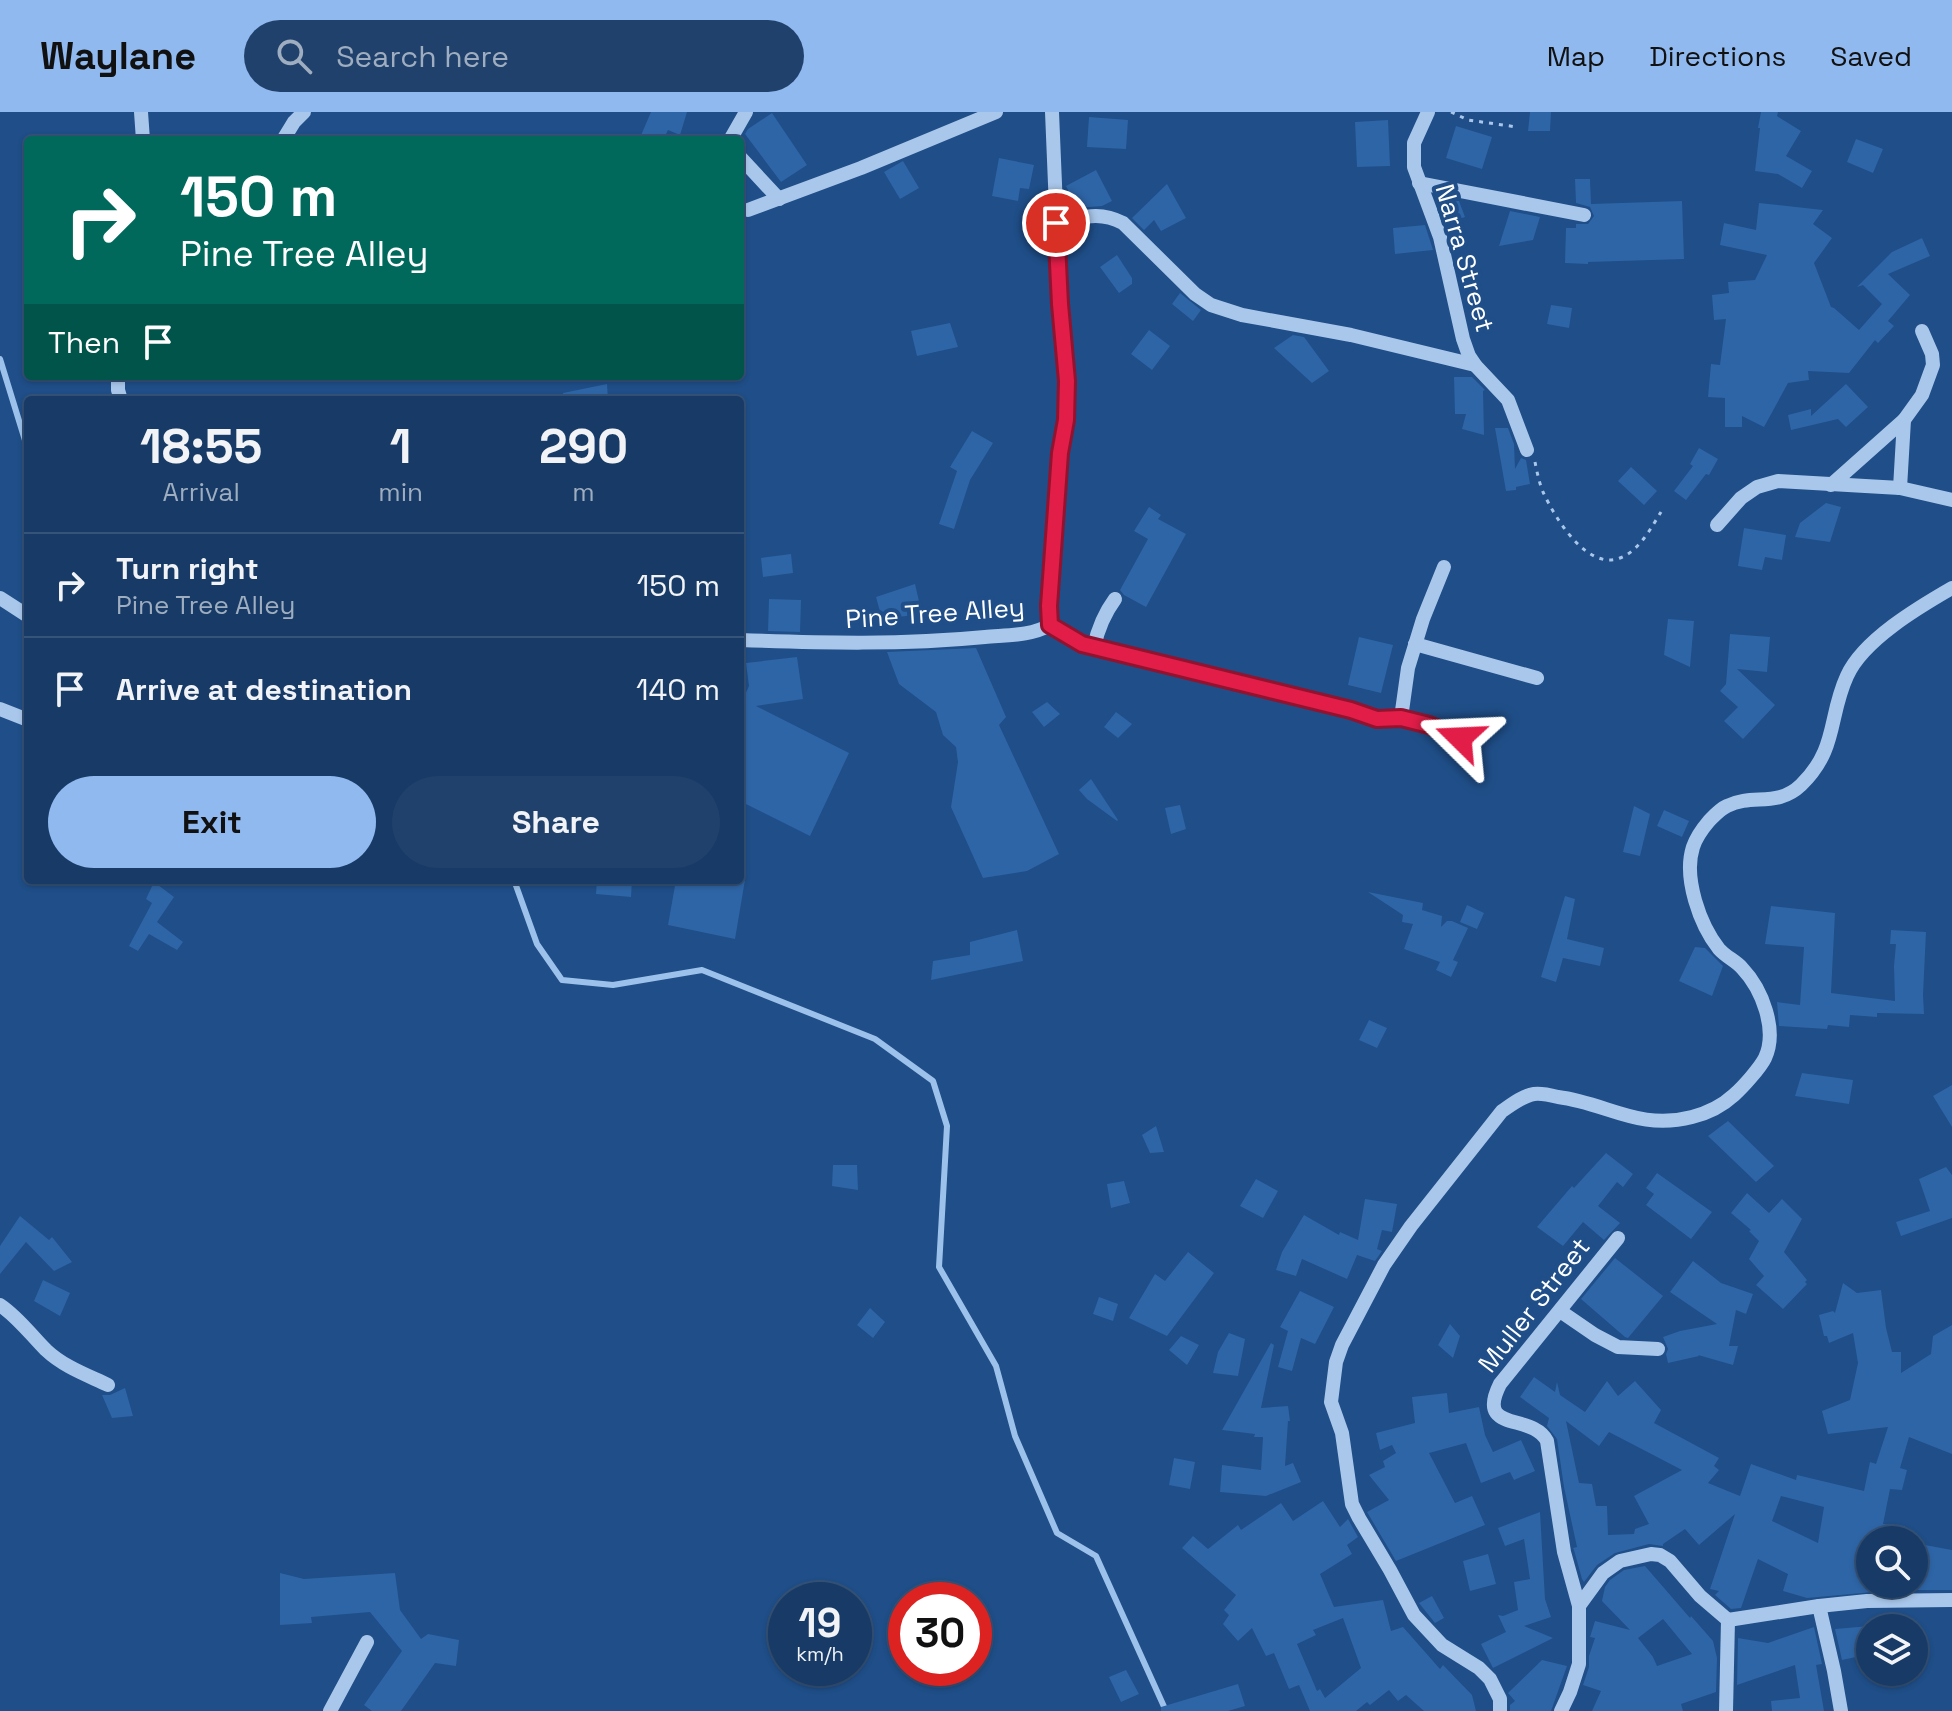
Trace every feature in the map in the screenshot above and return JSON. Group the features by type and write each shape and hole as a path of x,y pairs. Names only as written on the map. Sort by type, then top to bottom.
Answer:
{"street":[{"path":"141,112 143,136"},
{"path":"285,136 304,112"},
{"path":"732,136 746,112"},
{"path":"748,210 861,168 996,112"},
{"name":"Pine Tree Alley","path":"744,640 938,642 1033,632 1050,625 1067,381 1060,304 1052,112"},
{"name":"Narra Street","path":"1428,112 1414,143 1414,167 1440,237 1463,339 1475,365 1508,400 1527,450"},
{"path":"744,161 779,199"},
{"path":"1419,183 1584,215"},
{"path":"1056,223 1096,215 1123,223 1195,294 1211,305 1242,315 1351,335 1475,365"},
{"path":"1831,485 1904,420 1922,395 1933,365 1932,354 1922,331"},
{"path":"1900,488 1904,420"},
{"path":"1717,525 1741,498 1757,487 1778,481 1900,488 1952,500"},
{"path":"1401,718 1408,668 1444,567"},
{"path":"1500,1711 1500,1699 1490,1679 1479,1668 1442,1645 1414,1615 1352,1504 1342,1433 1331,1402 1336,1362 1342,1345 1384,1265 1502,1111 1531,1094 1570,1098 1641,1120 1675,1122 1710,1112 1734,1095 1765,1059 1770,1043 1768,1017 1756,987 1741,967 1721,951 1707,930 1694,896 1691,872 1693,848 1704,827 1726,806 1743,801 1783,798 1804,782 1824,755 1845,679 1853,664 1906,614 1952,588"},
{"path":"0,598 24,613"},
{"path":"1094,647 1104,615 1115,599"},
{"path":"1050,625 1082,644 1377,719 1401,718 1460,738"},
{"path":"1415,644 1537,678"},
{"path":"0,709 24,718"},
{"name":"Muller Street","path":"1579,1606 1564,1552 1547,1441 1544,1434 1537,1430 1499,1417 1493,1397 1500,1384 1618,1238"},
{"path":"0,1305 13,1314 48,1352 70,1368 108,1385"},
{"path":"1560,1311 1618,1347 1658,1349"},
{"path":"1561,1711 1579,1664 1579,1606 1603,1573 1620,1561 1660,1555 1670,1561 1700,1596 1728,1620 1867,1601 1952,1600"},
{"path":"1819,1606 1841,1711"},
{"path":"1726,1711 1728,1620"},
{"path":"330,1711 367,1642"}],"path":[{"path":"1451,112 1468,120 1517,127"},
{"path":"1527,450 1535,459 1543,490 1559,520 1585,551 1605,561 1619,559 1629,553 1661,512"}],"building":[{"path":"651,112 687,112 680,135 668,130 665,136 641,136"},
{"path":"1530,112 1551,112 1550,131 1528,131"},
{"path":"1761,112 1778,112 1777,116 1801,131 1786,156 1812,171 1802,188 1778,174 1755,171"},
{"path":"772,113 807,165 781,182 745,134"},
{"path":"1089,117 1128,120 1126,149 1087,147"},
{"path":"1388,120 1390,166 1357,167 1355,122"},
{"path":"1456,126 1492,137 1482,169 1446,158"},
{"path":"1856,139 1883,149 1873,173 1847,162"},
{"path":"999,158 1034,165 1029,189 1020,188 1018,201 992,196"},
{"path":"903,161 919,188 900,199 884,172"},
{"path":"1096,170 1112,201 1102,206 1077,208 1066,186"},
{"path":"1575,179 1590,179 1591,204 1682,201 1684,259 1565,263 1566,228 1588,224 1594,216 1590,207 1576,203"},
{"path":"1167,184 1186,218 1161,231 1154,220 1144,230 1132,218"},
{"path":"1442,201 1459,201 1465,217 1450,222"},
{"path":"1759,203 1823,210 1813,224 1832,238 1814,263 1831,307 1859,330 1882,304 1863,285 1857,287 1892,252 1922,238 1930,256 1888,274 1910,295 1888,321 1894,326 1878,343 1875,340 1849,373 1808,371 1809,380 1788,383 1764,427 1742,416 1742,427 1725,427 1725,398 1708,397 1711,364 1720,365 1726,319 1714,320 1712,295 1729,293 1728,282 1755,280 1767,255 1720,245 1724,223 1756,230"},
{"path":"1510,211 1540,217 1533,240 1499,246"},
{"path":"1425,225 1433,250 1395,254 1393,228"},
{"path":"1117,255 1132,278 1132,284 1119,293 1100,267"},
{"path":"1180,293 1201,310 1193,321 1172,304"},
{"path":"1551,305 1572,308 1569,328 1547,324"},
{"path":"950,323 958,347 917,356 911,331"},
{"path":"1149,330 1170,346 1152,370 1131,354"},
{"path":"1293,335 1304,337 1329,371 1312,383 1274,348"},
{"path":"1454,377 1472,377 1485,390 1484,435 1462,429 1466,414 1455,414"},
{"path":"607,384 608,396 563,396 563,393"},
{"path":"1846,384 1868,407 1846,427 1838,419 1791,430 1788,415 1811,409 1811,416"},
{"path":"1495,428 1508,428 1514,444 1515,469 1521,458 1526,460 1530,484 1506,491"},
{"path":"972,431 993,443 970,480 954,529 939,524 957,471 950,467"},
{"path":"1699,448 1718,459 1709,475 1706,474 1686,500 1674,491 1693,466 1690,464"},
{"path":"1631,467 1657,491 1644,505 1618,481"},
{"path":"1826,503 1841,507 1830,542 1795,537 1800,523"},
{"path":"1149,507 1161,515 1158,519 1186,534 1146,607 1120,590 1148,539 1134,531"},
{"path":"1744,528 1786,535 1782,560 1765,557 1762,570 1738,566"},
{"path":"791,554 793,573 763,577 761,558"},
{"path":"915,584 922,614 882,619 876,597"},
{"path":"769,599 801,600 800,632 768,631"},
{"path":"1668,619 1694,621 1690,667 1664,655"},
{"path":"1730,634 1770,637 1767,672 1737,669 1775,705 1743,739 1724,721 1738,707 1720,691 1726,684"},
{"path":"1359,637 1393,645 1381,693 1348,685"},
{"path":"976,648 1006,717 999,725 1059,854 1027,871 983,878 951,807 958,762 956,747 943,735 936,712 899,684 887,652"},
{"path":"797,657 803,699 756,706 849,753 810,836 744,803 744,697 749,686 746,663"},
{"path":"1047,702 1060,714 1044,727 1032,712"},
{"path":"1116,712 1132,724 1118,738 1104,727"},
{"path":"1091,779 1118,820 1117,821 1079,790"},
{"path":"1180,805 1186,829 1171,834 1165,808"},
{"path":"1634,806 1650,814 1640,856 1623,852"},
{"path":"1664,810 1689,821 1682,837 1657,826"},
{"path":"745,880 735,939 668,925 675,884 744,884"},
{"path":"153,884 174,897 157,922 183,942 177,950 149,934 138,951 129,946 152,903 146,899"},
{"path":"597,884 632,884 631,897 596,894"},
{"path":"1368,892 1423,903 1422,910 1442,916 1441,927 1452,921 1468,928 1453,960 1458,962 1451,977 1436,970 1440,962 1404,949 1413,924 1402,922 1403,915"},
{"path":"1565,896 1575,899 1567,939 1604,948 1600,966 1563,958 1556,982 1541,977"},
{"path":"1467,905 1484,913 1477,929 1460,922"},
{"path":"1771,906 1835,913 1831,993 1895,1001 1896,944 1890,944 1891,930 1926,932 1924,1014 1850,1015 1849,1027 1828,1025 1827,1029 1779,1026 1777,1002 1800,1005 1804,947 1765,944"},
{"path":"1017,930 1023,961 931,980 933,961 970,955 970,942"},
{"path":"1695,947 1705,948 1723,966 1712,996 1679,981"},
{"path":"1369,1020 1387,1028 1377,1048 1359,1040"},
{"path":"1802,1073 1853,1080 1849,1104 1795,1096"},
{"path":"1952,1085 1952,1127 1933,1096"},
{"path":"1728,1121 1774,1166 1756,1182 1708,1136"},
{"path":"1156,1126 1164,1152 1150,1153 1142,1135"},
{"path":"1606,1153 1633,1174 1623,1187 1617,1182 1598,1206 1620,1223 1604,1240 1583,1222 1563,1246 1537,1227"},
{"path":"833,1165 857,1165 858,1190 832,1186"},
{"path":"1946,1167 1952,1175 1952,1218 1901,1236 1896,1222 1930,1211 1919,1179"},
{"path":"1657,1173 1712,1212 1691,1239 1646,1205 1654,1194 1646,1188"},
{"path":"1256,1179 1278,1191 1263,1218 1240,1206"},
{"path":"1124,1181 1130,1203 1111,1208 1107,1184"},
{"path":"1747,1193 1769,1213 1782,1199 1802,1219 1784,1252 1807,1284 1783,1309 1756,1285 1764,1276 1749,1259 1759,1241 1731,1213"},
{"path":"1365,1199 1397,1204 1392,1232 1382,1230 1377,1249 1382,1251 1375,1261 1357,1255 1347,1279 1302,1259 1296,1276 1276,1270 1282,1252 1304,1215 1339,1235 1340,1232 1358,1240"},
{"path":"20,1216 49,1240 52,1237 72,1262 54,1271 26,1242 0,1274 0,1246"},
{"path":"1188,1252 1214,1273 1167,1336 1129,1318 1155,1274 1165,1281"},
{"path":"1615,1258 1663,1296 1628,1338 1581,1299"},
{"path":"1693,1261 1721,1283 1753,1294 1746,1314 1736,1310 1729,1346 1738,1346 1733,1365 1698,1355 1668,1363 1668,1349 1663,1337 1717,1324 1670,1292"},
{"path":"43,1280 70,1293 60,1316 34,1301"},
{"path":"1843,1283 1857,1293 1881,1290 1892,1352 1901,1352 1901,1373 1931,1354 1933,1336 1952,1325 1952,1454 1909,1437 1900,1468 1907,1470 1902,1490 1890,1489 1883,1524 1905,1526 1856,1526 1856,1594 1807,1598 1783,1591 1788,1574 1758,1559 1741,1608 1731,1609 1715,1595 1719,1591 1710,1589 1735,1514 1699,1545 1685,1529 1663,1546 1649,1544 1615,1553 1597,1565 1584,1582 1573,1548 1577,1547 1557,1439 1547,1426 1549,1418 1520,1397 1534,1377 1555,1392 1557,1382 1560,1395 1585,1412 1607,1381 1618,1396 1635,1381 1661,1410 1654,1423 1719,1458 1714,1466 1719,1470 1708,1483 1740,1496 1751,1464 1796,1480 1797,1475 1864,1491 1870,1462 1876,1464 1888,1427 1828,1434 1822,1411 1850,1400 1858,1363 1853,1333 1829,1343 1827,1336 1824,1336 1819,1315 1835,1313","holes":["1566,1421 1599,1446 1609,1432 1682,1470 1634,1496 1649,1524 1635,1529 1634,1534 1608,1535 1607,1506 1596,1506 1592,1484 1579,1483","1781,1496 1824,1507 1818,1543 1772,1521"]},
{"path":"1300,1291 1334,1307 1315,1344 1301,1338 1292,1371 1278,1367 1288,1331 1280,1327"},
{"path":"1099,1297 1118,1304 1113,1321 1093,1314"},
{"path":"870,1308 885,1322 873,1338 857,1325"},
{"path":"1450,1324 1460,1336 1453,1358 1438,1345"},
{"path":"1229,1333 1245,1339 1238,1376 1213,1373 1218,1352"},
{"path":"1181,1336 1199,1345 1187,1365 1169,1350"},
{"path":"1271,1343 1274,1345 1261,1408 1288,1406 1290,1421 1285,1466 1293,1463 1301,1482 1266,1496 1220,1492 1222,1465 1261,1470 1263,1437 1222,1430"},
{"path":"125,1388 133,1416 112,1418 102,1395"},
{"path":"1447,1393 1449,1413 1479,1407 1485,1435 1493,1452 1521,1440 1535,1471 1514,1480 1510,1472 1481,1483 1466,1443 1429,1453 1455,1503 1472,1496 1485,1525 1396,1561 1367,1512 1389,1500 1369,1475 1385,1467 1383,1461 1396,1453 1392,1445 1380,1450 1376,1433 1415,1423 1412,1397"},
{"path":"1174,1458 1195,1462 1190,1489 1169,1485"},
{"path":"1323,1501 1340,1527 1348,1519 1358,1537 1347,1545 1352,1554 1320,1574 1334,1607 1383,1600 1391,1631 1403,1627 1440,1669 1443,1665 1472,1695 1476,1711 1424,1711 1406,1695 1398,1701 1389,1690 1370,1705 1367,1702 1356,1711 1310,1711 1299,1685 1289,1689 1274,1653 1266,1656 1252,1628 1238,1641 1223,1624 1229,1615 1224,1610 1236,1595 1182,1548 1193,1536 1208,1549 1238,1525 1241,1530 1281,1503 1293,1521","holes":["1343,1618 1361,1668 1325,1698 1320,1689 1317,1691 1297,1644 1316,1635 1313,1630"]},
{"path":"1540,1512 1545,1599 1551,1617 1524,1626 1553,1638 1493,1668 1481,1644 1506,1632 1498,1615 1518,1610 1514,1582 1530,1579 1524,1539 1505,1546 1498,1528"},
{"path":"1928,1546 1952,1550 1952,1590 1928,1590"},
{"path":"1488,1554 1496,1584 1470,1591 1463,1561"},
{"path":"1645,1566 1713,1641 1717,1658 1716,1692 1681,1704 1683,1711 1592,1711 1601,1691 1583,1685 1595,1638 1590,1637 1595,1621 1630,1630 1602,1601 1605,1587 1624,1570","holes":["1663,1619 1692,1654 1657,1666 1638,1638"]},
{"path":"280,1573 304,1579 395,1573 400,1610 421,1639 428,1634 459,1640 456,1666 435,1663 401,1711 372,1711 364,1705 402,1651 370,1612 311,1617 312,1623 280,1625"},
{"path":"1432,1596 1444,1618 1435,1623 1419,1603"},
{"path":"1814,1627 1822,1664 1816,1665 1824,1711 1772,1711 1771,1701 1800,1698 1795,1665 1737,1685 1738,1638 1768,1643"},
{"path":"1856,1627 1856,1657 1842,1660 1835,1629"},
{"path":"1542,1660 1567,1666 1551,1711 1510,1711 1510,1705 1515,1701 1508,1693"},
{"path":"1126,1670 1139,1694 1121,1702 1109,1677"},
{"path":"1238,1684 1245,1706 1228,1711 1161,1711 1161,1707"}],"waterway":[{"path":"0,359 24,437"},
{"path":"515,884 537,944 562,980 613,985 702,970 875,1039 933,1081 947,1126 939,1267 996,1366 1015,1436 1057,1533 1096,1556 1166,1711"}],"route":[{"path":"1056,223 1067,381 1050,625 1082,644 1377,719 1401,718 1460,738"}]}
